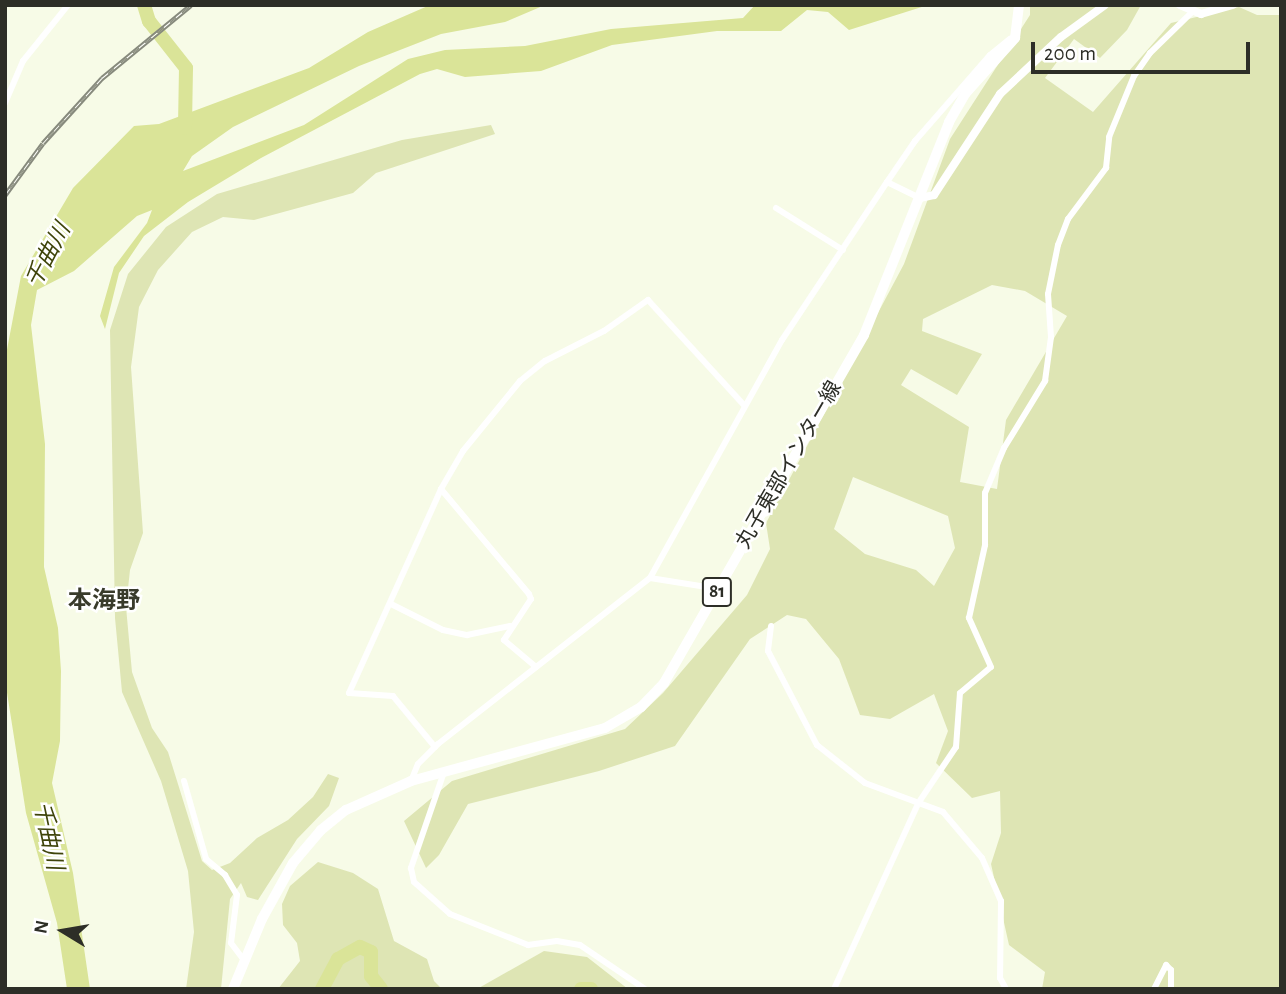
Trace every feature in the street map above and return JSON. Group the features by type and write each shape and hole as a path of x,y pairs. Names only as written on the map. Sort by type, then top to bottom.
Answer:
{"main road":[{"path":"1015,38 1019,5"},
{"path":"920,198 934,195 1000,94 1061,37 1105,5"},
{"path":"1180,5 1192,12 1210,13 1233,5"},
{"name":"丸子東部インター線","path":"233,989 281,884 310,842 346,810 411,781 605,728 634,712 670,674 875,314 955,111 1015,38"}],"street":[{"path":"5,103 23,61 68,5"},
{"path":"834,989 919,802 956,747 960,693 991,667 969,618 985,545 985,494 1004,448 1045,381 1051,337 1048,294 1058,245 1069,219 1107,168 1109,137 1134,76 1150,53 1192,12"},
{"path":"411,781 418,764 435,747 650,578 744,405 887,182 915,141 990,55 1015,38"},
{"path":"887,182 920,198"},
{"path":"776,208 843,250"},
{"path":"435,747 393,696 349,693 441,489 463,451 520,381 545,360 604,331 648,300 744,405"},
{"path":"441,489 529,594 531,600 510,626 504,639 536,667"},
{"path":"650,578 719,589"},
{"path":"391,604 443,631 467,635 510,626"},
{"path":"771,625 768,651 817,745 865,783 943,812 982,858 1001,901 1000,978 1006,989"},
{"path":"444,772 411,868 414,882 450,914 528,945 557,941 580,945 645,989"},
{"path":"184,781 206,859 225,874 237,895 231,943 244,960"},
{"path":"1154,989 1166,965 1171,970 1171,989"}],"shaded area":[{"path":"1030,5 1141,5 1127,30 1100,58 1074,39 1045,78 1093,112 1171,23 1239,7 1257,15 1281,15 1281,989 1042,989 1045,972 1009,945 991,864 1001,833 1000,791 972,798 936,763 948,731 934,694 890,719 860,715 839,659 806,619 787,615 750,639 675,746 599,771 468,804 439,855 426,868 404,821 452,781 625,729 663,693 747,595 770,549 766,523 904,264 950,139 1030,15","holes":["992,285 1025,291 1067,316 1006,420 997,489 960,482 969,427 901,385 911,369 957,395 982,354 922,331 923,319","853,477 948,516 955,548 934,586 916,570 865,554 834,529"]},
{"path":"491,125 495,134 376,173 353,193 254,220 223,217 192,232 158,270 139,307 131,367 143,533 130,570 126,607 132,672 152,728 168,752 202,861 212,870 230,863 257,838 288,820 313,797 328,774 339,778 329,806 297,839 258,900 247,897 241,883 230,899 221,989 186,989 194,932 188,871 161,781 122,692 115,618 110,330 128,274 166,227 217,194 402,140"},
{"path":"318,862 353,873 378,889 394,941 427,959 434,981 442,989 278,989 300,961 297,943 283,925 282,904 290,886"},
{"path":"544,951 587,957 628,989 477,989"}],"water":[{"name":"千曲川","path":"430,5 545,5 505,22 441,34 359,66 233,127 192,156 183,171 304,125 408,59 445,50 525,46 611,29 743,18 755,5 928,5 849,30 828,12 807,10 781,31 717,31 612,45 541,71 465,77 437,69 420,74 261,158 188,202 144,236 119,273 105,329 100,316 114,267 147,223 152,210 137,216 74,271 37,290 31,325 45,444 44,567 58,628 61,671 60,741 52,783 73,873 90,989 67,989 57,923 26,813 5,680 5,360 21,276 73,188 134,126 159,124 309,68 368,32"}],"waterway":[{"path":"144,5 149,21 186,68 185,128"},
{"path":"322,989 338,959 360,947 371,952 371,976 381,989"},
{"path":"581,989 591,989"}],"railway":[{"path":"5,195 43,143 102,78 191,5"}],"district":[{"name":"本海野","path":"104,602"}]}
